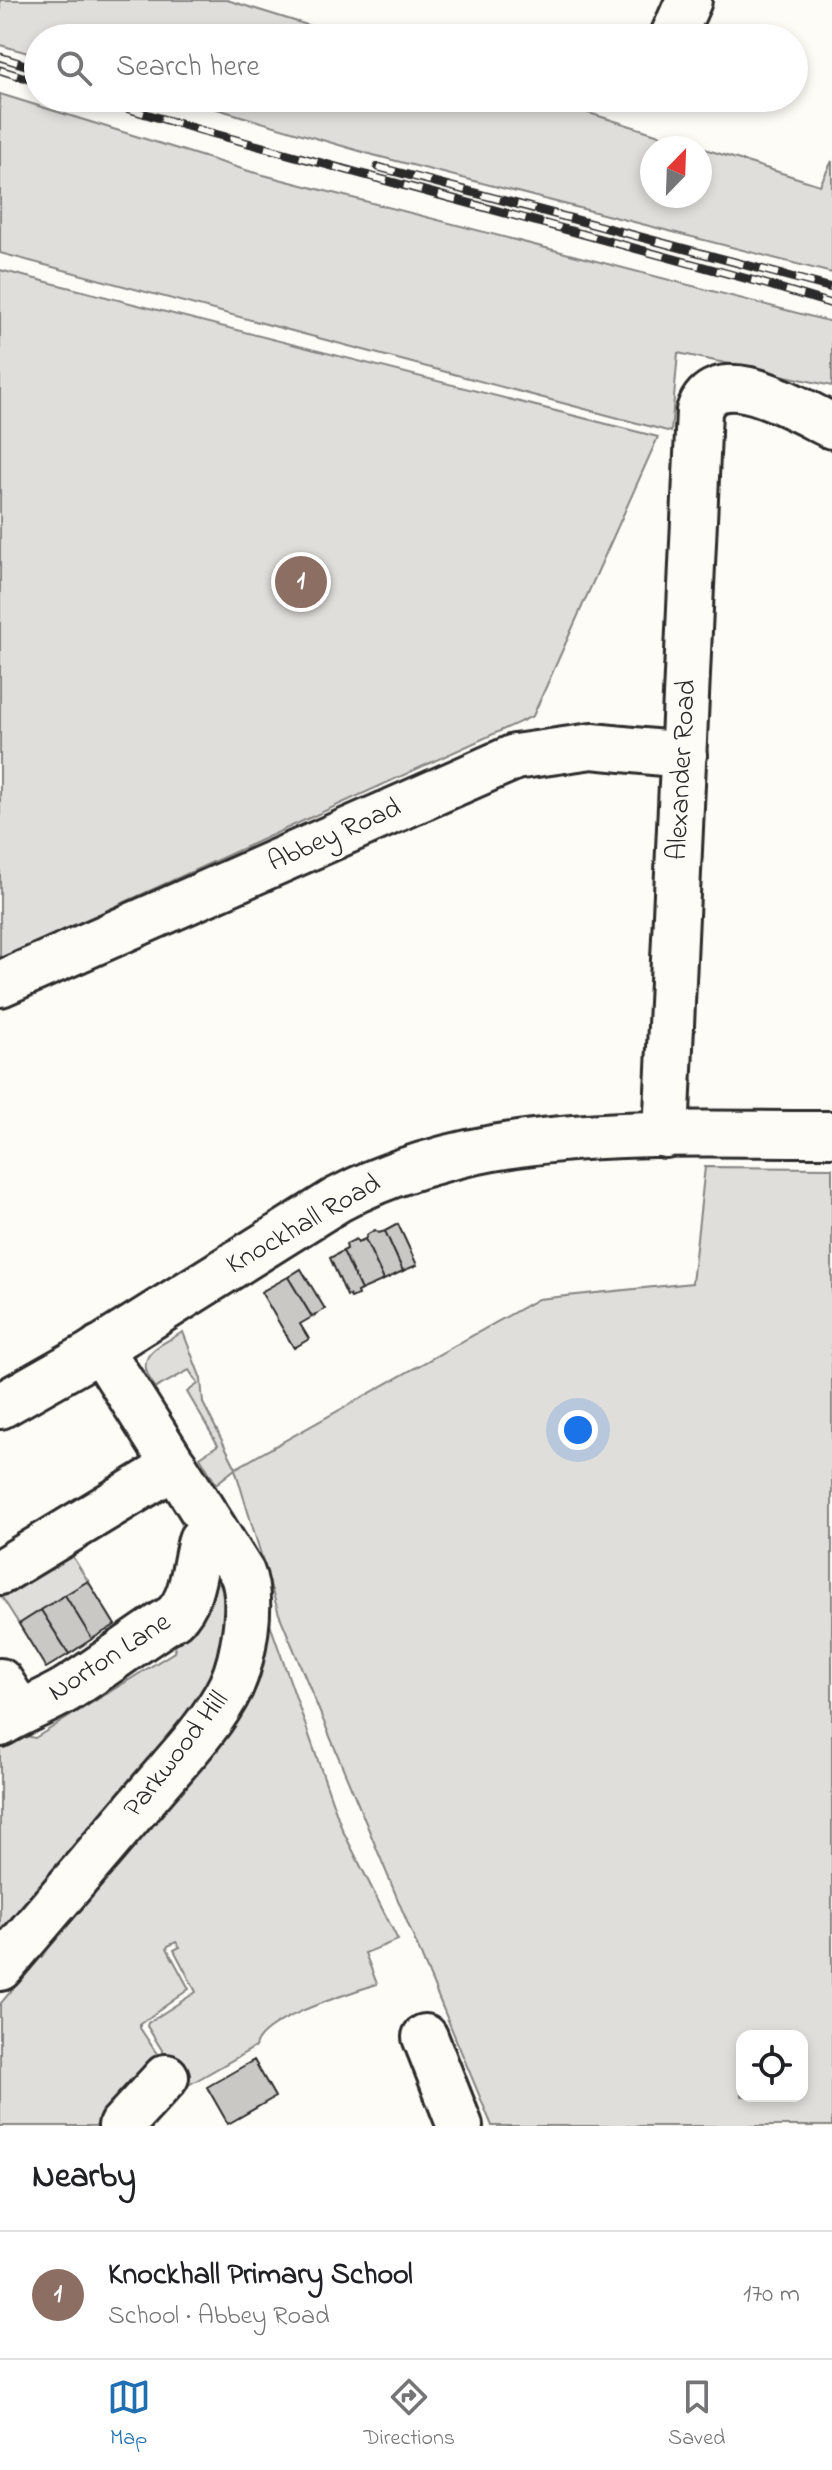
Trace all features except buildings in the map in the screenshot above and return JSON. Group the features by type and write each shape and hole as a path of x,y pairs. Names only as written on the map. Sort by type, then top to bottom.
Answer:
{"street":[{"path":"678,24 689,0"},
{"name":"Alexander Road","path":"666,1135 700,406 720,388 746,389 832,426"},
{"name":"Abbey Road","path":"0,984 515,757 592,746 684,755"},
{"name":"Knockhall Road","path":"0,1406 100,1348 358,1188 433,1162 510,1145 590,1137 832,1134"},
{"name":"Parkwood Hill","path":"0,1968 202,1730 229,1690 242,1643 246,1584 242,1573 100,1348"},
{"path":"0,1572 175,1466"},
{"name":"Norton Lane","path":"7,1706 45,1702 181,1612 189,1592 200,1542 215,1530"},
{"path":"425,2037 460,2126"},
{"path":"121,2126 166,2077"}],"shaded area":[{"path":"0,0 227,0 304,24 24,24 24,52 0,45"},
{"path":"0,94 24,101 24,112 58,112 252,172 832,322 832,386 678,353 671,432 0,253"},
{"path":"227,112 586,112 663,136 640,136 640,208 712,208 712,151 820,185 832,161 832,273 373,155"},
{"path":"0,270 658,437 533,716 0,959"},
{"path":"705,1167 832,1168 832,2126 492,2126 279,1614 235,1469 216,1484 200,1457 218,1445 187,1392 198,1384 189,1370 156,1388 146,1368 146,1360 156,1348 183,1332 201,1379 203,1403 236,1468 538,1299 692,1283"},
{"path":"67,1548 88,1581 19,1624 0,1594"},
{"path":"218,1568 228,1579 223,1674 0,1949 0,1741 13,1733 35,1738 174,1652 178,1634"},
{"path":"270,1624 342,1829 398,1940 365,1953 377,1984 289,2017 261,2037 255,2047 185,2087 147,2026 196,1992 174,1950 180,1947 176,1942 167,1948 189,1989 140,2024 161,2060 105,2126 0,2126 0,2004 197,1773 246,1706 261,1675"}],"railway":[{"path":"0,57 24,65"},
{"path":"0,70 24,78"},
{"path":"139,112 832,304"},
{"path":"378,167 832,288"}],"place":[{"name":"Knockhall Primary School","path":"301,582"}]}
